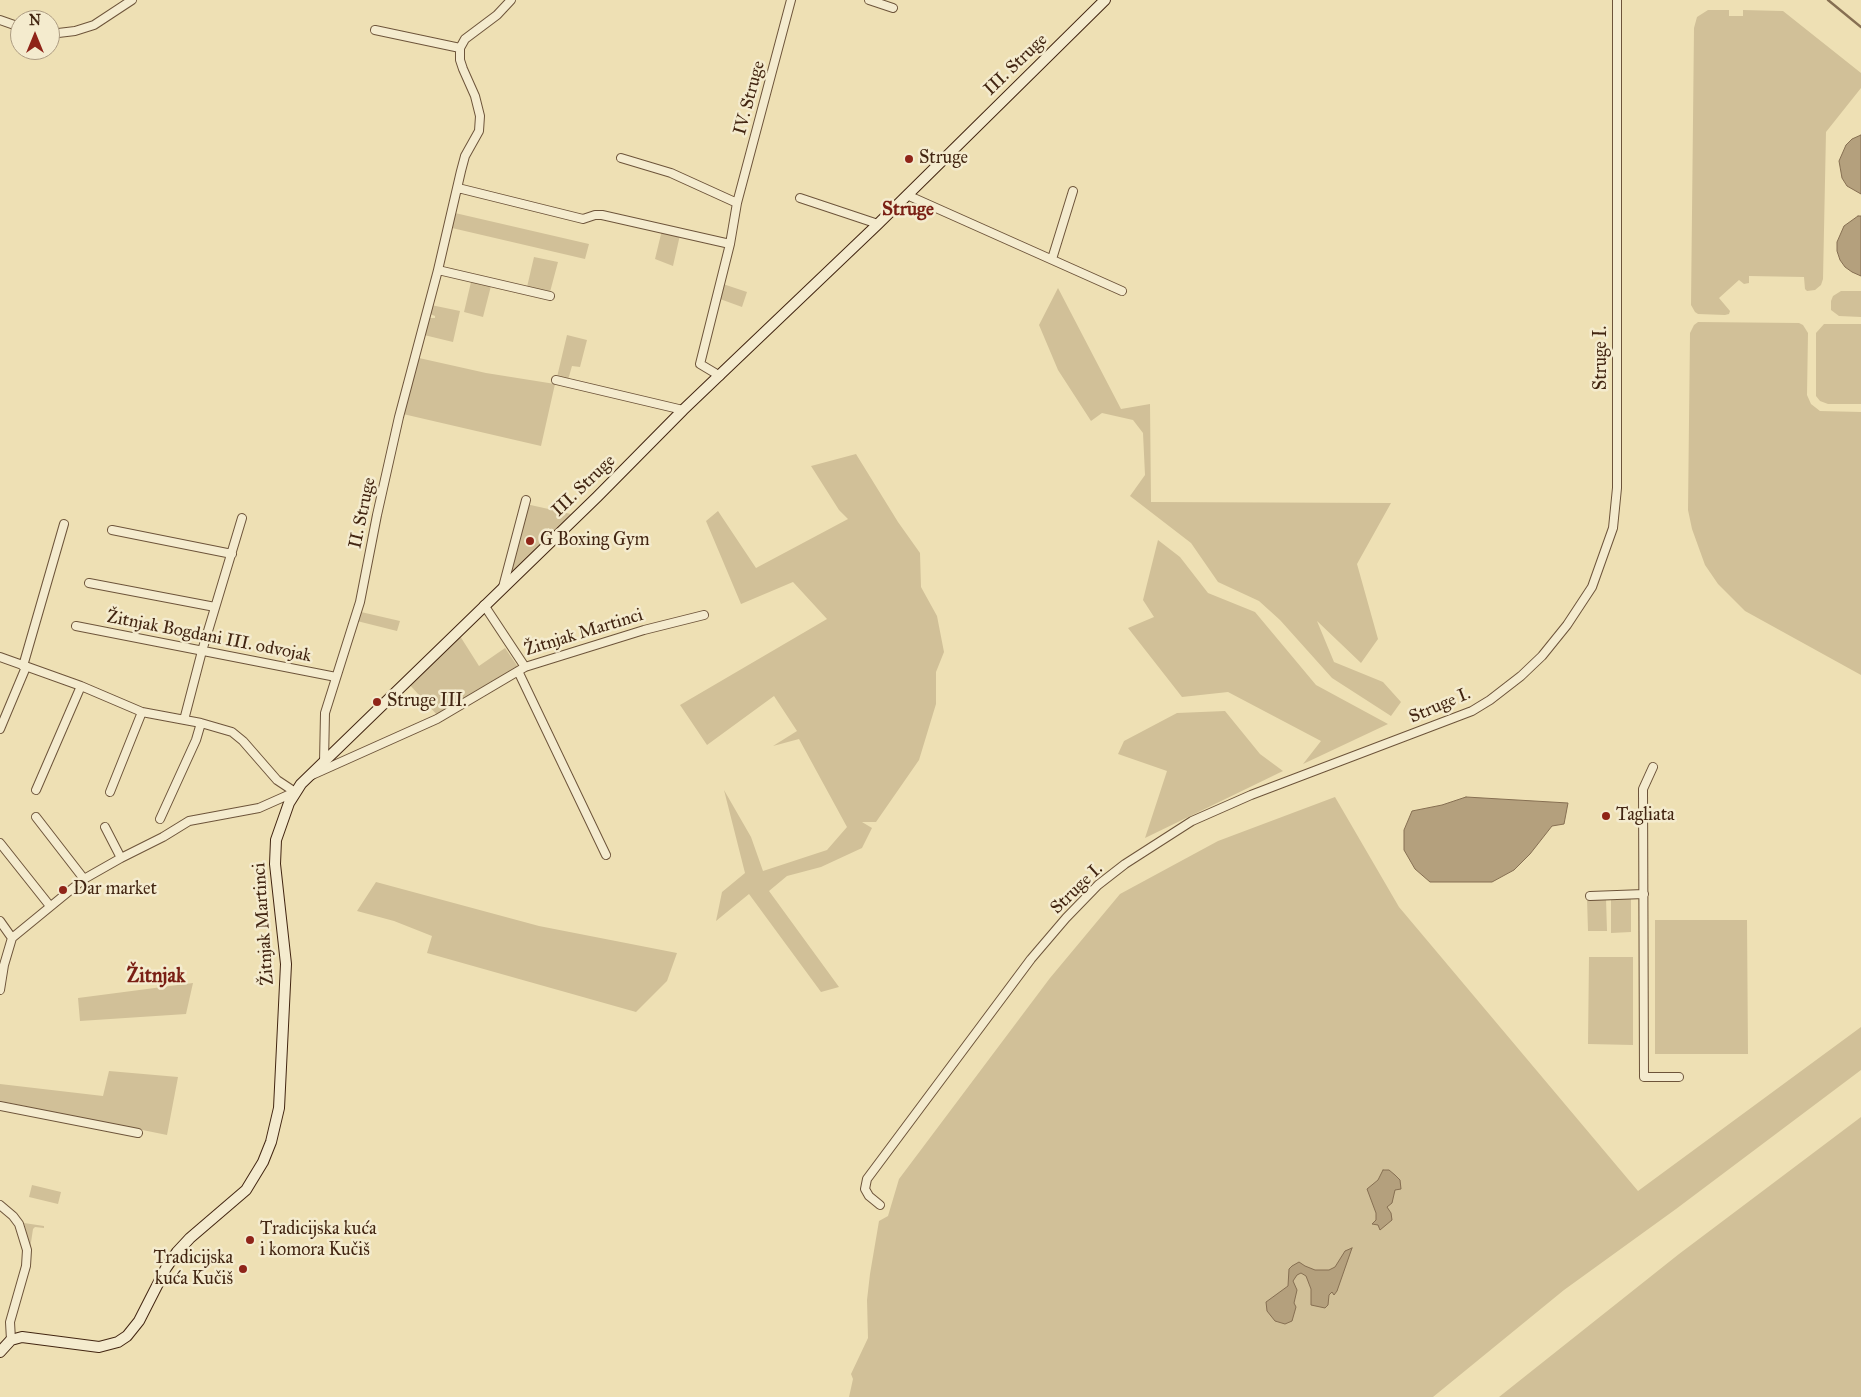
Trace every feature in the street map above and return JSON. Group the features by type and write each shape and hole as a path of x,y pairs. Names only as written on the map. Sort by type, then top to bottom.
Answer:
{"street":[{"path":"60,33 75,31 94,25 132,0"},
{"path":"375,30 460,48 465,40 497,15 511,0"},
{"name":"IV. Struge","path":"720,376 700,364 730,244 737,203 791,0"},
{"path":"869,0 893,8"},
{"name":"III. Struge","path":"308,777 683,410 878,224 1105,0"},
{"name":"Struge I.","path":"880,1204 869,1196 865,1189 868,1179 1031,959 1066,918 1098,885 1132,859 1192,821 1251,795 1472,711 1484,704 1521,676 1542,656 1567,625 1592,587 1613,528 1617,488 1617,0"},
{"name":"II. Struge","path":"324,762 325,713 360,602 399,416 438,270 465,156 476,139 480,124 478,106 462,69 460,48"},
{"path":"621,158 671,173 737,203"},
{"path":"458,188 583,219 595,214 730,244"},
{"path":"1052,259 1073,191"},
{"path":"907,194 1122,291"},
{"path":"800,198 878,224"},
{"path":"438,270 550,296"},
{"path":"556,380 683,410"},
{"path":"503,587 526,500"},
{"path":"184,720 202,651 242,518"},
{"path":"0,729 24,667 64,524"},
{"path":"112,530 232,554"},
{"path":"89,583 216,607"},
{"path":"484,605 522,669 606,855"},
{"name":"Žitnjak Martinci","path":"11,1340 22,1337 98,1347 118,1342 127,1336 139,1321 166,1268 177,1252 190,1238 246,1190 263,1162 271,1142 278,1108 286,964 275,864 276,840 289,803 295,792 308,777 437,719 522,669 644,630 704,615"},
{"name":"Žitnjak Bogdani III. odvojak","path":"76,626 336,676"},
{"path":"0,657 81,686 142,712 201,723 226,730 238,736 277,780 295,792"},
{"path":"36,790 81,686"},
{"path":"110,792 142,712"},
{"path":"160,819 196,740 201,723"},
{"path":"1653,767 1644,789 1644,1077 1679,1077"},
{"path":"0,990 4,965 12,938 84,879 189,822 259,808 295,792"},
{"path":"36,817 84,879"},
{"path":"105,827 121,858"},
{"path":"0,843 50,906"},
{"path":"1590,896 1644,894"},
{"path":"0,921 12,938"},
{"path":"0,1106 138,1133"},
{"path":"0,1205 20,1224 27,1250 26,1266 10,1322 11,1340 0,1352"}],"shaded area":[{"path":"1708,10 1729,10 1729,16 1743,16 1743,10 1783,11 1861,73 1861,88 1826,132 1823,279 1821,285 1815,290 1807,291 1805,289 1804,277 1749,276 1749,283 1744,284 1739,280 1719,298 1730,311 1729,314 1725,315 1698,314 1691,305 1694,28 1697,17"},
{"path":"1861,135 1861,194 1847,186 1842,178 1839,161 1846,145 1852,139"},
{"path":"455,213 589,244 585,259 452,228"},
{"path":"1858,216 1861,216 1861,276 1845,267 1837,251 1837,242 1844,226"},
{"path":"662,230 680,235 673,266 655,259"},
{"path":"534,257 558,262 550,292 527,287"},
{"path":"471,282 491,286 483,317 464,312"},
{"path":"723,284 747,292 742,307 720,299"},
{"path":"1058,288 1121,409 1150,404 1151,502 1391,503 1357,564 1378,639 1361,663 1317,621 1334,662 1383,682 1401,702 1391,716 1332,678 1280,620 1259,601 1218,582 1191,543 1130,496 1145,475 1143,433 1133,420 1102,413 1091,421 1058,370 1039,325"},
{"path":"1841,291 1861,291 1861,317 1839,316 1831,310 1833,296"},
{"path":"431,305 460,311 453,342 424,335 429,318 435,318 435,316 430,314"},
{"path":"1698,322 1799,323 1803,325 1808,333 1807,395 1811,404 1820,411 1861,412 1861,675 1745,611 1718,584 1705,565 1692,529 1688,510 1690,333"},
{"path":"1824,324 1861,324 1861,404 1828,404 1820,401 1816,396 1816,333"},
{"path":"567,335 587,340 580,367 572,366 568,380 557,377"},
{"path":"419,358 486,373 555,384 541,446 403,414"},
{"path":"856,454 898,522 920,553 921,587 937,616 944,652 936,672 936,704 919,760 876,822 862,822 872,828 862,848 821,867 787,876 769,891 839,987 821,992 749,894 716,921 722,892 745,873 724,790 751,837 763,871 827,850 847,827 799,739 773,746 797,731 774,696 707,745 680,705 827,619 793,582 741,604 706,521 718,511 756,568 848,519 839,510 811,466"},
{"name":"G Boxing Gym","path":"526,504 571,514 513,571 509,568"},
{"path":"1158,540 1180,557 1208,593 1255,612 1316,685 1388,724 1303,764 1321,741 1228,692 1182,697 1128,628 1154,617 1143,600"},
{"path":"361,612 400,621 397,631 357,621"},
{"path":"460,636 479,666 505,648 518,667 438,716 409,684"},
{"path":"1225,711 1260,754 1283,771 1145,838 1167,771 1118,754 1124,741 1177,713"},
{"path":"1335,797 1399,907 1638,1191 1861,1027 1861,1070 1676,1209 1564,1290 1433,1397 849,1397 853,1379 851,1374 868,1338 867,1300 879,1221 888,1216 899,1179 1050,978 1120,894 1218,841"},
{"path":"1466,797 1568,803 1564,824 1552,826 1530,854 1514,870 1492,882 1430,882 1415,869 1404,850 1404,830 1412,811 1442,805"},
{"path":"376,882 539,926 677,953 667,981 636,1012 427,953 432,936 394,921 357,911"},
{"path":"1611,897 1631,897 1631,932 1611,933"},
{"path":"1587,898 1606,898 1607,931 1588,931"},
{"path":"1655,920 1747,920 1748,1054 1655,1054"},
{"path":"1589,957 1633,957 1633,1045 1588,1044"},
{"path":"193,983 186,1014 80,1021 78,998"},
{"path":"109,1071 178,1077 167,1135 0,1101 0,1084 103,1096"},
{"path":"1861,1117 1861,1397 1499,1397 1679,1254"},
{"path":"1383,1170 1389,1170 1400,1180 1401,1189 1395,1190 1392,1203 1387,1207 1391,1213 1392,1220 1380,1230 1378,1225 1372,1224 1376,1220 1376,1213 1367,1189 1378,1180"},
{"path":"32,1185 61,1192 58,1204 29,1197"},
{"path":"24,1223 44,1226 44,1228 35,1227 33,1229 29,1256 29,1244"},
{"path":"1352,1248 1337,1291 1334,1295 1332,1292 1329,1295 1328,1305 1325,1308 1311,1305 1311,1289 1306,1276 1301,1273 1293,1281 1297,1290 1294,1303 1296,1307 1292,1321 1285,1324 1275,1321 1267,1311 1266,1302 1288,1286 1289,1269 1292,1266 1299,1262 1315,1270 1329,1270 1335,1267 1345,1251"}],"waterway":[{"path":"1828,0 1861,27"}],"place":[{"name":"Struge","path":"909,159"},
{"name":"G Boxing Gym","path":"530,541"},
{"name":"Struge III.","path":"377,702"},
{"name":"Tagliata","path":"1606,816"},
{"name":"Dar market","path":"63,890"},
{"name":"Tradicijska kuća i komora Kučiš","path":"250,1240"},
{"name":"Tradicijska kuća Kučiš","path":"243,1269"}],"district":[{"name":"Struge","path":"908,210"},
{"name":"Žitnjak","path":"156,977"}]}
